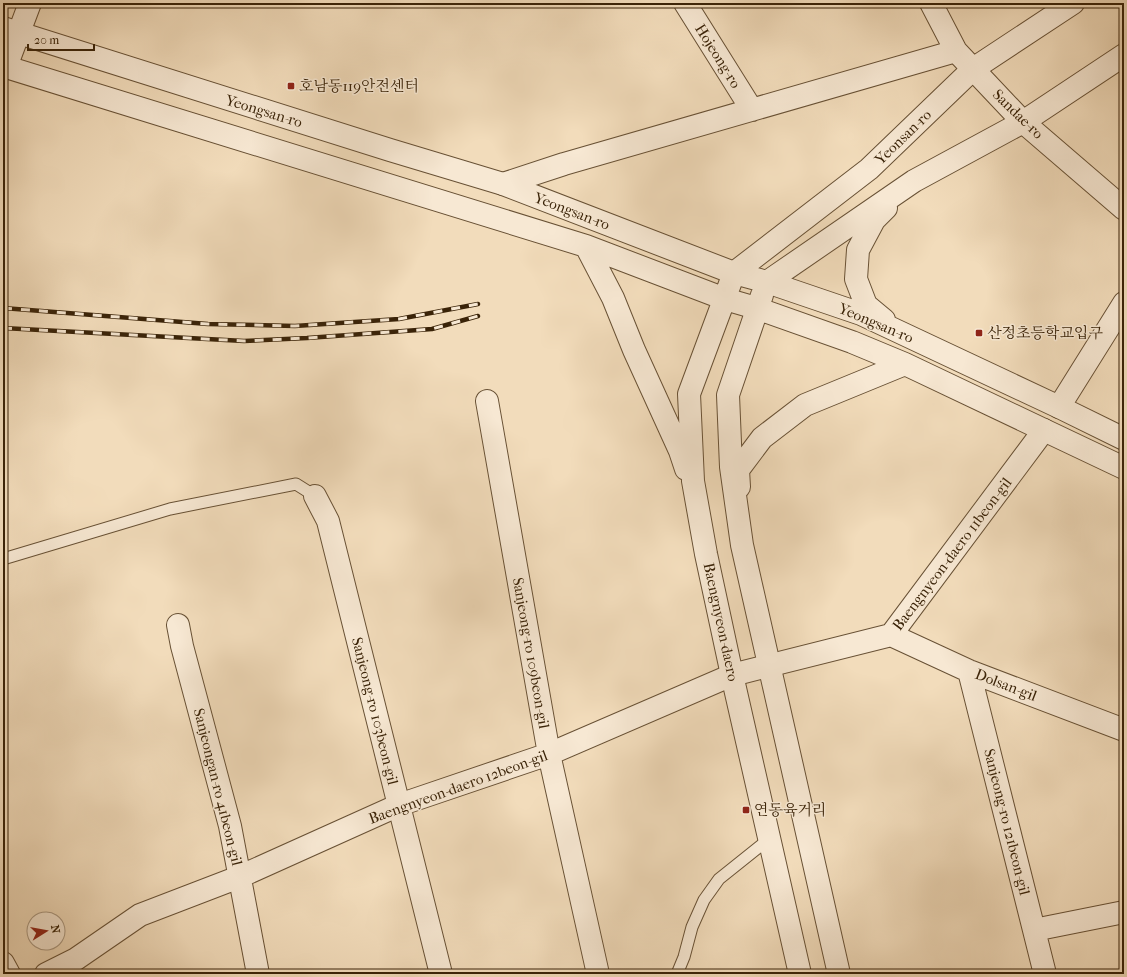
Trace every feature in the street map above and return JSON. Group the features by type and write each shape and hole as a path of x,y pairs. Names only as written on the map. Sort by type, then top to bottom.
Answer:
{"street":[{"path":"5,67 11,30 30,3"},
{"name":"Hojeong-ro","path":"684,3 752,110"},
{"name":"Sandae-ro","path":"931,3 956,51 1023,122 1124,209"},
{"name":"Yeonsan-ro","path":"734,273 869,169 973,69 1073,3"},
{"name":"Yeongsan-ro","path":"11,30 390,150 503,184 734,273 767,282 861,314 1124,439"},
{"path":"503,184 564,164 956,51"},
{"path":"839,974 742,544 731,466 728,395 756,308 767,282 914,181 1023,122 1124,55"},
{"name":"Yeongsan-ro","path":"5,67 586,246 725,300 756,308 852,342 905,364 1124,468"},
{"path":"897,331 866,305 856,279 858,250 874,220 914,181"},
{"path":"586,246 613,298 634,350 680,451 696,498"},
{"name":"Baengnyeon-daero","path":"734,273 689,394 693,481 706,554 732,675 800,974"},
{"path":"1059,407 1124,303"},
{"path":"742,544 738,470 762,438 805,405 905,364"},
{"name":"Sanjeong-ro 109beon-gil","path":"486,401 549,754 598,974"},
{"name":"Baengnyeon-daero 11beon-gil","path":"770,666 891,636 1044,430"},
{"name":"Sanjeong-ro 103beon-gil","path":"315,496 328,521 441,974"},
{"name":"Sanjeongan-ro 41beon-gil","path":"178,625 182,646 230,826 258,974"},
{"name":"Dolsan-gil","path":"891,636 968,670 1124,730"},
{"name":"Baengnyeon-daero 12beon-gil","path":"46,974 80,966 140,915 239,877 399,805 549,754 732,675 770,666"},
{"name":"Sanjeong-ro 121beon-gil","path":"968,670 1045,974"},
{"path":"1034,930 1124,912"},
{"path":"3,963 9,974"}],"lane":[{"path":"3,558 170,509 296,484 315,496"},
{"path":"677,974 684,957 692,927 704,900 719,879 769,839"}],"railway":[{"path":"3,308 208,324 295,326 399,319 478,304"},
{"path":"3,328 244,341 432,329 478,316"}],"place":[{"name":"호남동119안전센터","path":"291,86"},
{"name":"산정초등학교입구","path":"979,333"},
{"name":"연동육거리","path":"746,810"}]}
